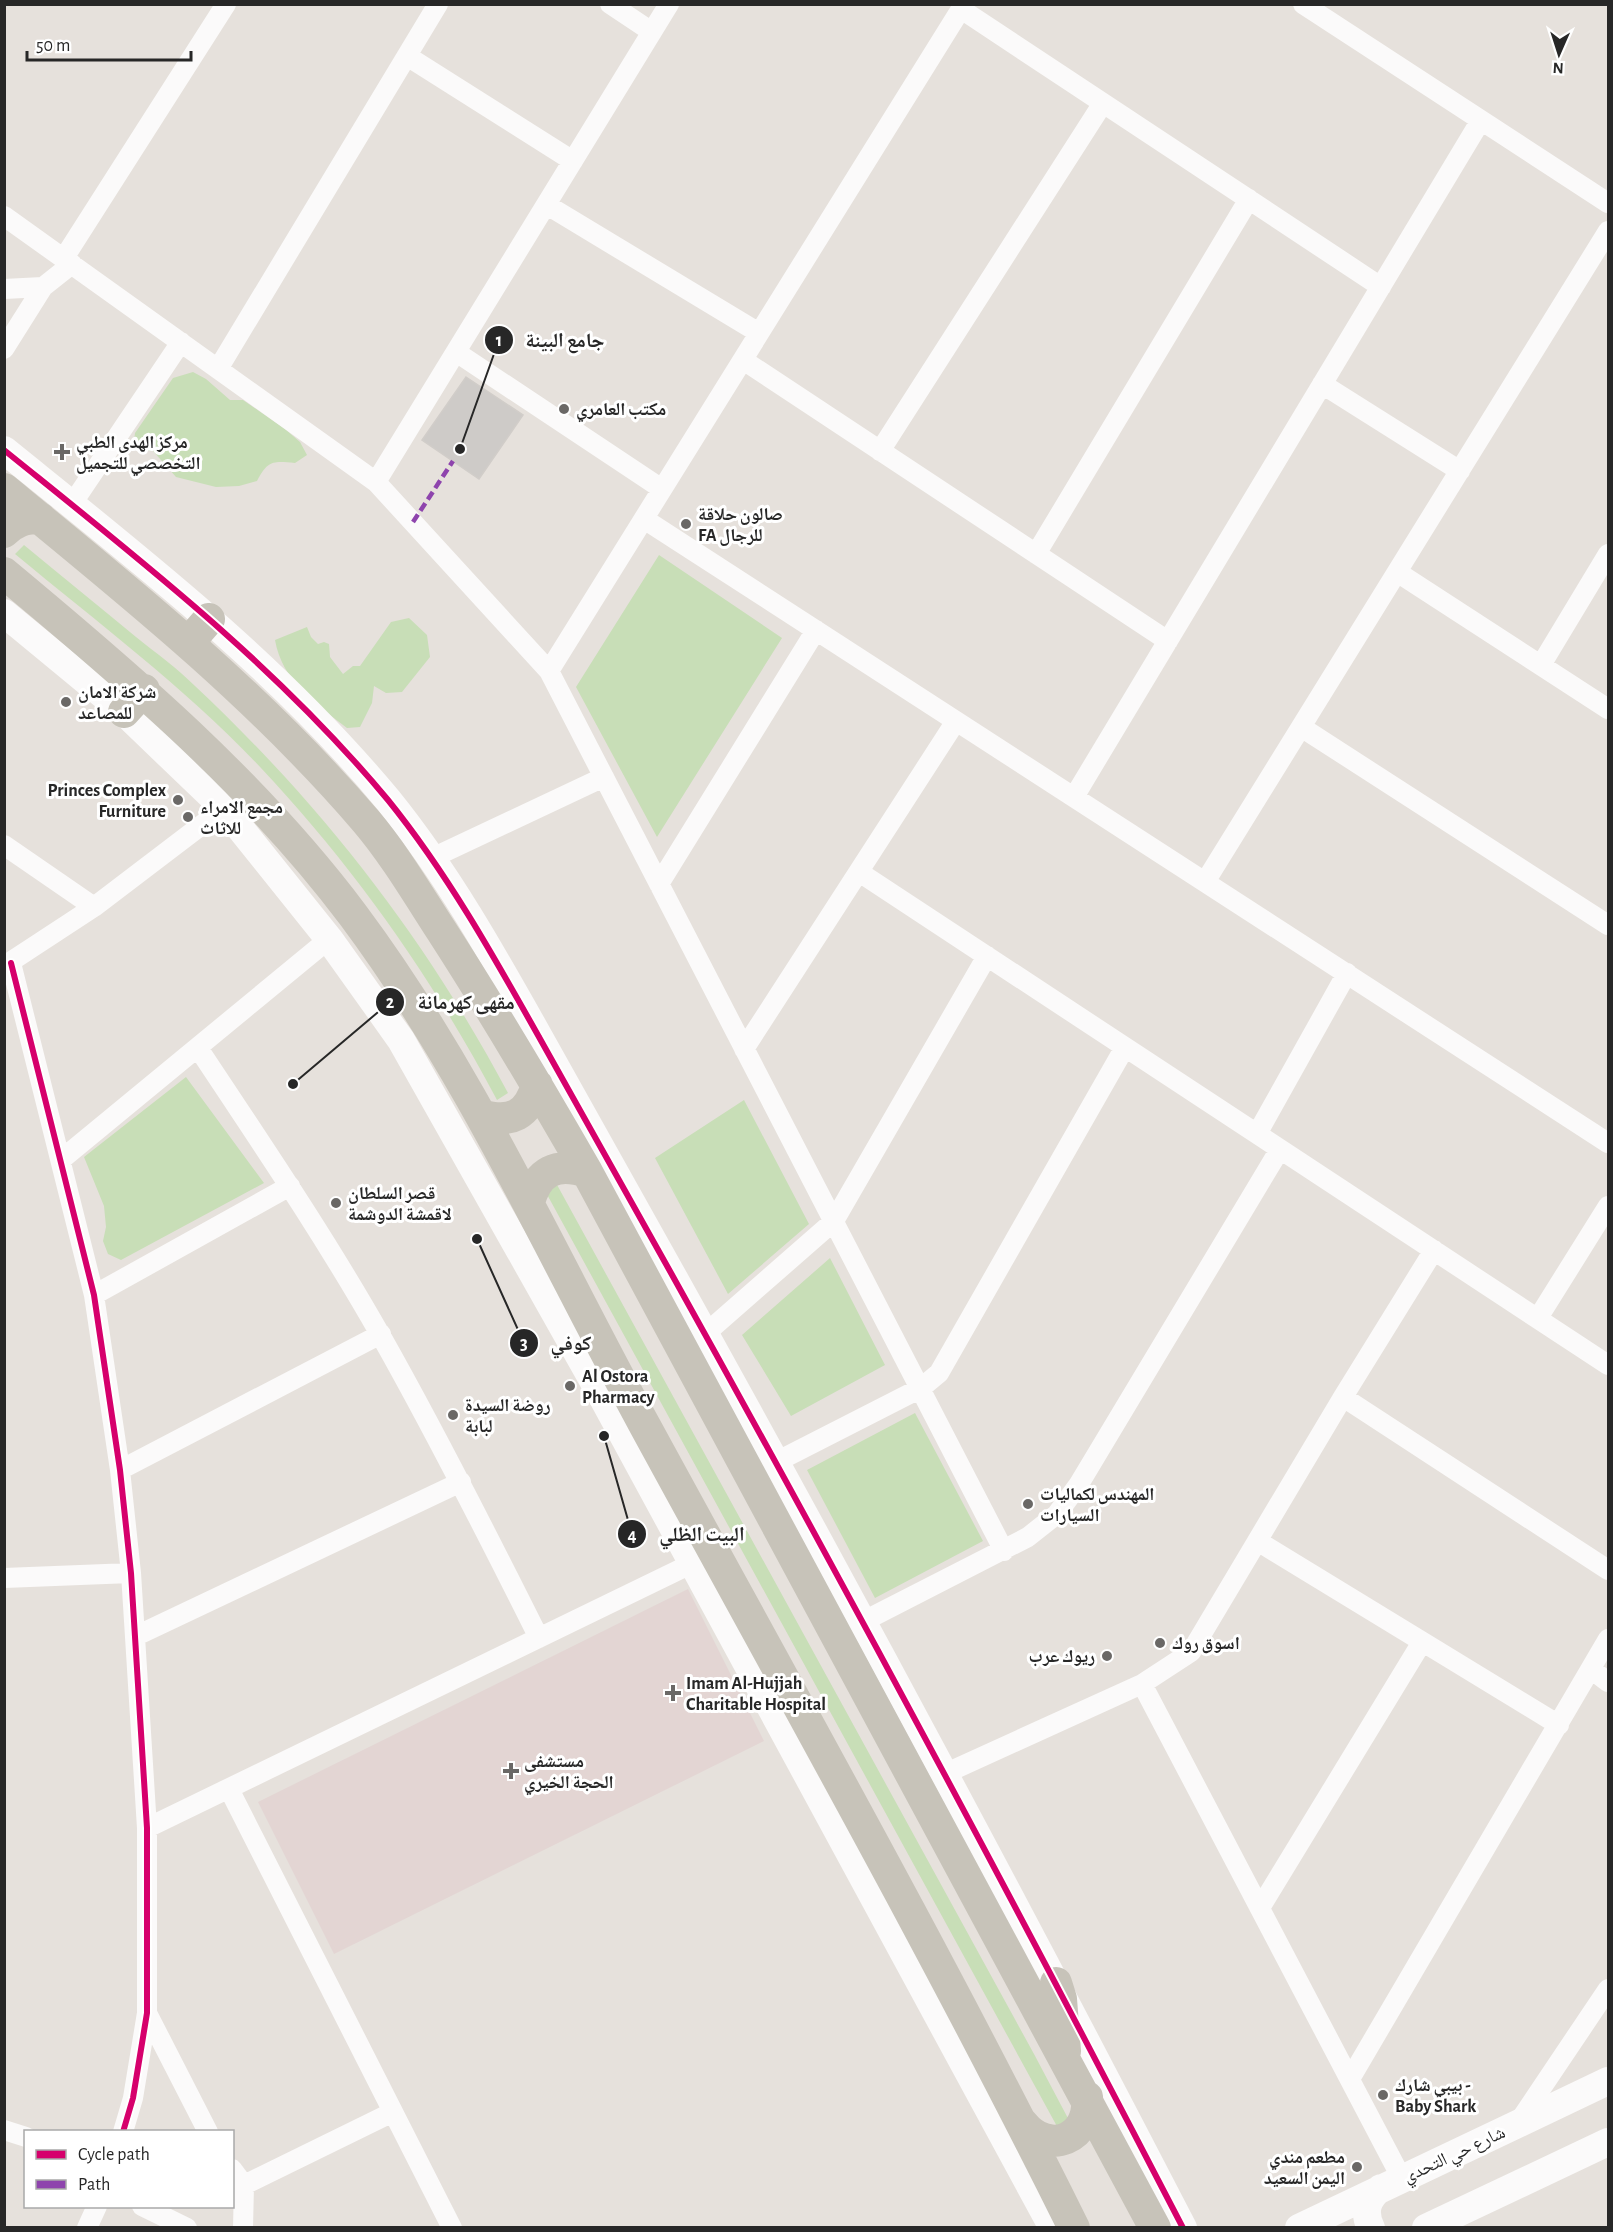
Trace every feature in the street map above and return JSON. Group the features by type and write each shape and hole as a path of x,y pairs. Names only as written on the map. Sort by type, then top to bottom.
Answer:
{"main road":[{"path":"4,489 189,642 310,759 368,823 408,879 493,1010 586,1172 694,1343 1155,2228"},
{"path":"4,532 11,525 24,519 40,518"},
{"path":"4,573 134,701 299,848 352,914 439,1045 529,1202 613,1392 970,2050 1029,2132 1047,2140 1067,2138 1075,2133 1086,2117 1080,2086 1064,2046 1061,1999 1056,1983"},
{"path":"189,642 209,619"},
{"path":"481,1115 503,1119 524,1111 533,1099 537,1085"},
{"path":"529,1202 533,1187 543,1175 557,1168 572,1167 586,1172"},
{"path":"1023,2124 1074,2228"}],"street":[{"path":"4,349 43,288 68,261 226,4"},
{"path":"218,369 438,4"},
{"path":"610,4 652,32"},
{"path":"376,482 669,4"},
{"path":"1303,4 1608,203"},
{"path":"549,671 962,7 1381,287"},
{"path":"407,56 573,161"},
{"path":"880,451 1103,103"},
{"path":"1074,797 1481,120"},
{"path":"1036,554 1249,199"},
{"path":"547,205 759,333"},
{"path":"4,216 376,482 549,671 1004,1551"},
{"path":"1205,882 1608,231"},
{"path":"4,289 43,288"},
{"path":"72,504 181,342"},
{"path":"456,352 662,489"},
{"path":"742,360 1168,641"},
{"path":"1322,384 1460,471"},
{"path":"4,450 209,619 290,692 387,800 432,858 489,948 694,1343 776,1462 1056,1983 1183,2228"},
{"path":"644,519 1608,1143"},
{"path":"1541,665 1608,554"},
{"path":"1397,572 1608,709"},
{"path":"4,613 134,701 224,808 329,939 401,1040 613,1392 693,1563 970,2050 1053,2228"},
{"path":"659,884 816,630"},
{"path":"744,1049 956,721"},
{"path":"1301,727 1608,925"},
{"path":"432,858 603,777"},
{"path":"124,2130 133,2098 147,2013 147,1828 132,1572 120,1470 94,1295 62,1159 8,964 94,907 224,808"},
{"path":"4,845 94,907"},
{"path":"859,872 1608,1365"},
{"path":"62,1159 329,939"},
{"path":"694,1343 834,1221 987,956"},
{"path":"1257,1134 1347,974"},
{"path":"776,1462 920,1388 931,1381 946,1364 1125,1047"},
{"path":"198,1048 290,1186 381,1334 461,1482 539,1638"},
{"path":"862,1622 1004,1551 1043,1527 1069,1500 1280,1149"},
{"path":"94,1295 290,1186"},
{"path":"1538,1318 1608,1206"},
{"path":"944,1774 1142,1684 1181,1661 1199,1643 1343,1397 1434,1250"},
{"path":"120,1470 381,1334"},
{"path":"1343,1397 1608,1570"},
{"path":"136,1636 461,1482"},
{"path":"1259,1542 1558,1725"},
{"path":"147,1828 693,1563"},
{"path":"4,1578 132,1572"},
{"path":"1350,2079 1608,1639"},
{"path":"1260,1908 1422,1642"},
{"path":"1591,1669 1608,1682"},
{"path":"1142,1684 1350,2079 1392,2183 1375,2192 1367,2205 1367,2221 1371,2228"},
{"path":"229,1789 452,2228"},
{"path":"1517,2124 1608,1989"},
{"path":"147,2013 207,2130"},
{"name":"شارع حي التحدي","path":"1299,2228 1608,2081"},
{"path":"243,2228 238,2177 393,2112"},
{"path":"4,2130 24,2136"},
{"path":"1426,2228 1455,2222 1608,2142"},
{"path":"87,2228 97,2208"},
{"path":"146,2208 187,2228"}],"shaded area":[{"name":"مستشفى الحجة الخيري","path":"688,1589 764,1741 334,1954 258,1802"}],"green space":[{"path":"193,372 206,379 230,400 243,400 285,429 300,442 307,455 295,463 272,463 264,469 257,481 239,486 216,487 176,477 153,451 133,449 135,433 173,378"},
{"path":"24,545 181,673 242,732 329,827 407,928 476,1036 508,1093 497,1100 419,968 360,885 296,806 233,739 173,684 15,554"},
{"path":"659,555 782,638 657,837 576,687"},
{"path":"409,618 427,635 430,657 402,692 386,693 374,686 372,703 360,727 347,728 302,690 285,668 275,640 307,627 311,637 318,644 324,642 329,644 330,657 343,674 353,666 360,666 391,622"},
{"path":"186,1077 264,1183 121,1260 108,1254 103,1241 106,1227 104,1206 84,1157"},
{"path":"744,1100 809,1224 728,1294 655,1158"},
{"path":"550,1172 1071,2124 1059,2130 538,1178"},
{"path":"830,1258 885,1365 791,1416 742,1335"},
{"path":"915,1413 983,1541 875,1598 807,1470"}],"building":[{"path":"466,377 523,415 479,479 422,440"}],"marked path":[{"path":"413,522 453,461"}],"cycle path":[{"path":"4,450 156,573 300,704 388,800 450,885 522,1006 867,1629 1183,2228"},
{"path":"11,963 94,1295 120,1470 131,1573 147,1828 147,2013 133,2098 124,2130"}],"place":[{"name":"مكتب العامري","path":"564,409"},
{"name":"جامع البينة","path":"460,449"},
{"name":"مركز الهدى الطبي التخصصي للتجميل","path":"62,452"},
{"name":"صالون حلاقة FA للرجال","path":"686,524"},
{"name":"شركة الامان للمصاعد","path":"66,702"},
{"name":"Princes Complex Furniture","path":"178,800"},
{"name":"مجمع الامراء للاثاث","path":"188,817"},
{"name":"مقهى كهرمانة","path":"293,1084"},
{"name":"قصر السلطان لاقمشة الدوشمة","path":"336,1203"},
{"name":"كوفي","path":"477,1239"},
{"name":"Al Ostora Pharmacy","path":"570,1386"},
{"name":"روضة السيدة لبابة","path":"453,1415"},
{"name":"البيت الظلي","path":"604,1436"},
{"name":"المهندس لكماليات السيارات","path":"1028,1504"},
{"name":"اسوق روك","path":"1160,1643"},
{"name":"ريوك عرب","path":"1107,1656"},
{"name":"Imam Al-Hujjah Charitable Hospital","path":"673,1693"},
{"name":"مستشفى الحجة الخيري","path":"511,1771"},
{"name":"بيبي شارك - Baby Shark","path":"1383,2095"},
{"name":"مطعم مندي اليمن السعيد","path":"1357,2167"}]}
